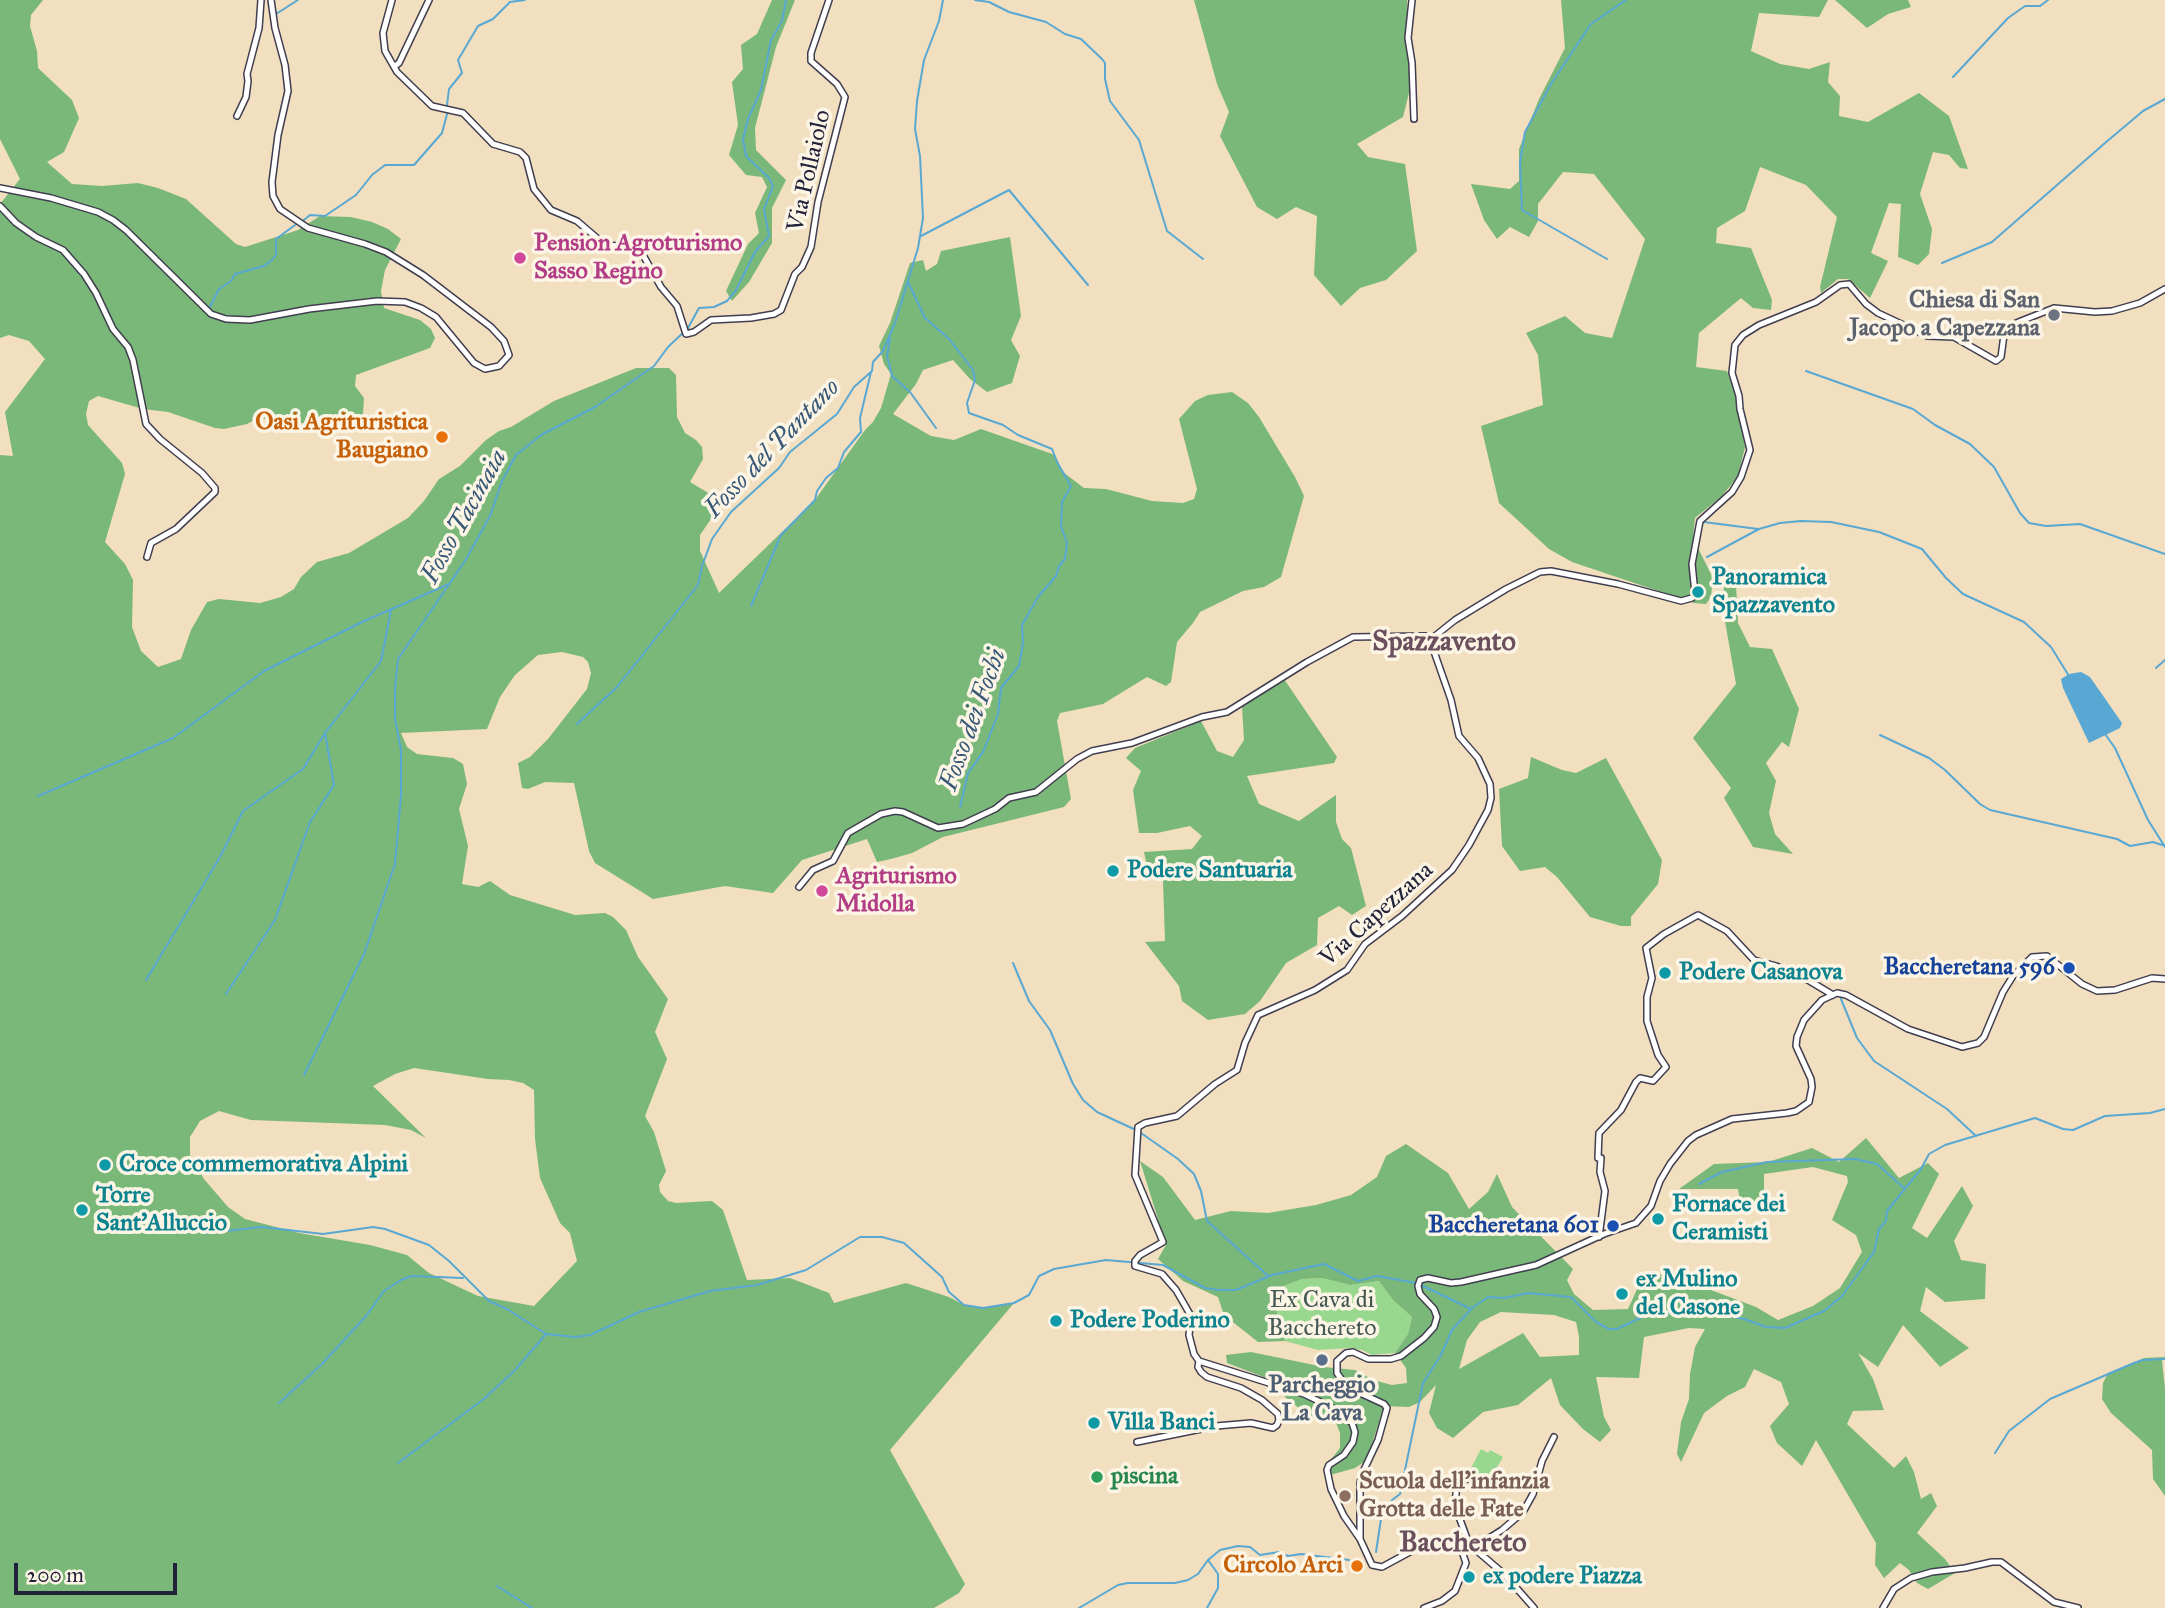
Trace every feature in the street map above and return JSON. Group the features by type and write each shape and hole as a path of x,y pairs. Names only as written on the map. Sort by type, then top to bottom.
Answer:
{"street":[{"path":"237,116 246,97 247,74 259,28 261,0"},
{"path":"0,188 51,198 98,212 113,220 211,314 219,317 250,320 309,309 405,302 421,307 436,317 474,363 485,369 499,366 509,355 504,341 491,327 423,275 386,252 308,228 280,209 273,196 272,182 288,91 271,0"},
{"path":"392,0 383,33 385,51 391,66 395,66 429,0"},
{"name":"Via Pollaiolo","path":"395,66 397,72 432,106 463,113 493,144 520,152 526,158 534,189 551,210 578,221 605,245 633,247 643,255 661,287 677,306 685,332 694,332 711,320 774,314 784,306 795,274 802,267 811,247 824,179 845,97 837,84 811,61 811,53 829,0"},
{"path":"1412,0 1408,38 1412,63 1414,119"},
{"path":"0,206 16,223 42,241 63,250 77,265 96,293 113,329 128,347 146,424 202,473 215,488 215,492 176,529 151,543 147,557"},
{"path":"799,887 813,870 833,861 848,833 881,814 903,812 938,828 963,824 995,809 1009,798 1036,792 1077,759 1092,751 1132,743 1202,717 1227,712 1353,637 1428,638 1506,589 1540,572 1594,578 1681,601 1692,598 1695,593 1692,564 1700,521 1732,492 1741,477 1750,450 1732,373 1731,361 1735,345 1743,335 1759,325 1816,302 1840,285 1850,284 1866,304 1878,313 1927,336 1954,337 1996,361 2001,357 2004,335 2010,326 2021,321 2054,308 2095,312 2112,310 2140,303 2165,289"},
{"name":"Via Capezzana","path":"1199,1361 1194,1354 1189,1335 1191,1315 1176,1290 1162,1274 1135,1266 1140,1255 1162,1243 1163,1239 1135,1175 1138,1128 1145,1123 1177,1116 1215,1084 1237,1070 1245,1043 1258,1015 1315,990 1347,970 1365,943 1402,916 1452,870 1488,810 1490,784 1478,758 1460,736 1451,700 1428,638"},
{"path":"1599,1237 1605,1191 1600,1172 1601,1158 1598,1158 1599,1133 1621,1110 1640,1078 1653,1081 1666,1067 1658,1055 1647,1021 1647,997 1652,978 1646,948 1664,934 1698,915 1727,932 1754,960 1776,966 1833,995"},
{"path":"1360,1539 1362,1474 1378,1440 1387,1408 1342,1380 1337,1373 1337,1361 1346,1353 1353,1352 1368,1359 1391,1359 1401,1356 1424,1338 1434,1327 1437,1317 1434,1309 1419,1294 1418,1284 1428,1278 1451,1283 1461,1282 1536,1265 1636,1223 1647,1213 1665,1172 1683,1147 1696,1135 1732,1119 1787,1113 1796,1111 1809,1102 1811,1079 1796,1046 1797,1037 1804,1020 1822,1000 1833,995 1846,995 1908,1030 1962,1047 1978,1043 1984,1037 2003,992 2013,976 2032,957 2047,956 2082,984 2098,990 2115,990 2152,978 2165,979"},
{"path":"1137,1442 1216,1426 1251,1423 1273,1428 1277,1425 1278,1414 1262,1400 1241,1388 1207,1377 1198,1367 1199,1361 1304,1394 1332,1408 1352,1423 1355,1432 1353,1442 1344,1455 1328,1465 1327,1470 1331,1489 1372,1565 1377,1568 1390,1565 1419,1547 1456,1540 1471,1546 1504,1574 1534,1608"},
{"path":"1471,1546 1503,1530 1523,1512 1533,1494 1542,1461 1554,1437"},
{"path":"1468,1479 1457,1482 1455,1506 1471,1546"},
{"path":"1424,1608 1442,1601 1455,1591 1466,1563 1456,1540"},
{"path":"1884,1608 1894,1589 1911,1578 1992,1562 2001,1562 2054,1602 2078,1608"}],"green space":[{"path":"0,0 43,0 31,15 30,26 37,51 38,68 72,100 79,118 64,152 47,162 72,184 102,186 138,183 158,188 186,199 236,244 245,247 298,230 320,216 351,217 372,222 401,239 385,270 381,291 384,308 420,320 431,329 435,338 430,348 356,375 355,386 364,398 363,414 358,422 334,427 258,418 247,424 224,429 168,412 143,409 98,396 89,401 86,414 88,425 122,463 125,474 105,542 125,564 133,580 132,627 141,651 158,667 181,659 191,630 207,602 219,599 260,603 281,597 294,589 301,577 317,562 349,553 408,518 439,479 460,466 499,431 511,427 554,401 636,368 669,368 676,375 677,417 685,433 702,447 703,459 690,482 710,494 720,506 700,535 700,551 719,593 815,500 873,422 881,408 891,374 884,364 879,346 890,323 910,263 923,260 926,271 937,264 941,251 1010,237 1021,316 1011,340 1020,356 1012,383 987,392 970,379 953,360 923,370 916,384 893,414 931,436 954,440 981,429 1055,455 1063,472 1084,488 1106,489 1152,501 1183,503 1194,499 1197,489 1179,419 1195,401 1208,395 1232,392 1248,403 1259,417 1304,496 1281,577 1264,587 1243,591 1200,612 1177,642 1171,682 1166,686 1147,677 1103,704 1060,713 1057,721 1071,799 1064,807 943,837 912,853 877,862 867,839 802,860 773,893 725,886 653,899 595,863 589,851 574,783 545,782 528,789 522,788 518,763 530,757 548,739 587,689 591,673 588,662 583,657 562,652 538,655 515,675 500,697 487,729 401,733 407,747 417,754 453,758 463,764 467,784 459,809 468,846 462,884 478,887 490,881 510,895 575,915 605,913 626,930 638,957 668,999 655,1032 667,1059 645,1116 654,1132 666,1171 659,1185 660,1192 668,1201 712,1201 723,1210 747,1280 790,1278 829,1293 834,1303 906,1283 949,1297 964,1305 983,1308 1014,1303 890,1450 965,1584 959,1593 934,1608 0,1608 0,455 13,456 5,412 45,359 29,341 9,335 0,338 0,204 20,179 0,139","holes":["414,1068 523,1083 534,1090 535,1139 540,1178 560,1223 570,1233 577,1261 534,1306 478,1296 429,1273 407,1255 245,1219 228,1207 204,1179 190,1155 190,1137 200,1121 219,1111 251,1120 385,1125 411,1130 426,1138 373,1086 395,1074"]},
{"path":"772,0 795,0 776,47 755,128 756,150 786,180 772,208 772,243 749,282 732,301 726,291 748,244 759,233 755,213 767,187 762,177 746,175 729,155 738,125 732,82 743,69 741,45 757,34"},
{"path":"1194,0 1407,0 1410,89 1403,117 1357,144 1368,157 1405,164 1417,251 1386,280 1360,288 1341,306 1314,275 1317,216 1296,207 1277,219 1257,207 1220,136 1229,112 1217,84"},
{"path":"1561,0 1828,0 1819,17 1759,13 1751,51 1780,64 1809,69 1830,62 1828,82 1840,96 1839,116 1868,122 1919,93 1949,116 1968,169 1960,168 1949,155 1933,152 1920,194 1932,229 1929,254 1918,265 1898,257 1901,204 1889,203 1871,253 1888,261 1870,298 1848,279 1838,279 1821,293 1820,287 1837,217 1806,185 1760,167 1745,211 1717,228 1716,243 1751,248 1772,300 1771,310 1753,308 1741,298 1699,333 1696,367 1727,371 1735,394 1745,447 1738,476 1722,496 1695,518 1693,538 1713,578 1711,597 1706,604 1694,603 1572,562 1549,549 1499,503 1481,426 1543,405 1538,355 1526,333 1565,316 1585,333 1612,338 1645,239 1594,174 1563,172 1538,204 1538,221 1529,237 1510,227 1497,239 1484,220 1471,184 1510,189 1519,181 1519,149 1539,99 1565,48"},
{"path":"1835,0 1908,0 1911,7 1888,14 1867,28"},
{"path":"1724,584 1736,584 1738,623 1750,647 1772,649 1799,709 1789,747 1782,742 1766,763 1776,781 1769,813 1775,834 1793,854 1753,847 1724,798 1731,788 1693,738 1736,684 1723,610"},
{"path":"1284,679 1337,757 1334,763 1247,776 1259,804 1299,821 1336,795 1336,822 1342,839 1351,848 1366,906 1352,915 1339,906 1318,918 1317,945 1286,963 1260,1001 1245,1014 1208,1020 1182,1001 1179,986 1145,942 1165,941 1163,881 1149,875 1144,852 1192,849 1202,836 1190,826 1157,833 1139,833 1133,790 1141,771 1126,758 1135,748 1201,721 1217,751 1233,757 1244,740 1242,707"},
{"path":"1531,757 1576,773 1606,758 1662,860 1658,884 1631,917 1631,926 1621,926 1590,917 1557,877 1545,867 1520,871 1502,846 1499,789 1528,778"},
{"path":"1866,1138 1899,1178 1928,1163 1939,1174 1912,1228 1927,1238 1962,1186 1973,1206 1954,1241 1961,1260 1986,1264 1985,1299 1945,1302 1926,1287 1920,1311 1969,1348 1940,1367 1903,1325 1878,1367 1858,1353 1873,1379 1884,1410 1853,1411 1847,1424 1894,1468 1906,1456 1914,1472 1921,1499 1931,1493 1937,1506 1917,1533 1945,1559 1955,1573 1928,1589 1917,1583 1909,1570 1900,1563 1884,1578 1875,1565 1876,1543 1816,1440 1802,1466 1777,1443 1770,1426 1789,1404 1781,1382 1754,1369 1745,1387 1704,1413 1681,1462 1677,1454 1681,1422 1689,1399 1695,1347 1705,1329 1689,1328 1644,1337 1639,1378 1596,1377 1604,1417 1611,1430 1600,1442 1560,1405 1551,1378 1518,1405 1483,1412 1453,1438 1437,1428 1429,1413 1436,1385 1420,1402 1409,1407 1384,1406 1367,1460 1355,1468 1330,1475 1329,1462 1340,1448 1340,1433 1335,1420 1310,1417 1285,1397 1274,1381 1227,1363 1226,1355 1251,1352 1324,1367 1355,1370 1373,1380 1392,1385 1407,1383 1406,1368 1395,1353 1408,1334 1412,1317 1393,1300 1379,1281 1350,1285 1322,1278 1302,1279 1271,1291 1285,1341 1258,1342 1224,1315 1218,1297 1183,1281 1158,1259 1166,1245 1140,1161 1163,1177 1195,1220 1231,1211 1268,1213 1316,1205 1351,1195 1377,1177 1386,1156 1406,1144 1448,1173 1469,1209 1488,1192 1497,1174 1512,1207 1573,1269 1567,1280 1574,1294 1593,1310 1628,1309 1639,1285 1660,1274 1689,1287 1711,1290 1756,1307 1778,1320 1813,1306 1840,1288 1862,1252 1856,1235 1832,1220 1848,1182 1847,1176 1813,1167 1764,1174 1764,1207 1740,1202 1738,1189 1679,1189 1714,1164 1768,1162 1812,1148 1839,1162","holes":["1501,1312 1554,1315 1576,1322 1579,1355 1540,1357 1523,1333 1459,1369 1467,1340 1480,1322"]},
{"name":"Ex Cava di Bacchereto","path":"1322,1278 1350,1285 1379,1281 1393,1300 1412,1317 1408,1334 1395,1353 1372,1355 1350,1348 1318,1350 1285,1341 1271,1291 1302,1279"},
{"path":"2165,1357 2165,1360 2162,1360 2165,1389 2165,1496 2153,1479 2152,1450 2111,1413 2102,1399 2103,1383 2108,1373 2144,1358"},
{"path":"1481,1449 1488,1453 1490,1450 1503,1457 1489,1481 1470,1470"}],"water":[{"path":"2081,672 2090,677 2122,723 2120,728 2089,743 2061,679"}],"waterway":[{"path":"276,14 298,0"},
{"path":"447,105 449,89 462,73 458,60 478,26 493,19 510,2 525,0"},
{"name":"Fosso Tacinaia","path":"304,1075 364,954 395,864 401,795 401,750 395,719 398,659 465,561 490,516 502,481 516,455 541,435 595,407 654,366 668,347 688,328 699,308 714,307 727,301 736,290 755,252 769,236 764,209 773,186 769,178 746,156 743,139 748,119 761,90 771,40 782,21 786,0"},
{"name":"Fosso del Pantano","path":"577,724 617,687 698,585 712,539 731,512 779,468 790,452 837,414 854,387 872,371 873,362 883,351 895,323 918,248 923,218 920,156 915,129 917,101 924,60 939,21 943,0"},
{"path":"975,0 989,2 1009,12 1046,22 1065,34 1081,39 1102,59 1105,63 1110,101 1139,140 1167,231 1203,259"},
{"path":"1607,259 1522,210 1520,162 1525,132 1551,84 1591,24 1626,0"},
{"path":"1953,77 2008,18 2025,6 2040,6 2048,0"},
{"path":"1942,263 1992,242 2143,111 2165,99"},
{"path":"304,220 310,215 325,216 356,195 372,175 385,165 414,165 442,133 447,114"},
{"path":"921,236 1009,190 1088,285"},
{"path":"210,307 219,289 231,281 235,274 264,266 272,260 276,255 276,239 295,225"},
{"name":"Fosso dei Fochi","path":"908,282 925,318 949,339 973,370 975,380 967,403 969,413 1003,425 1018,435 1052,449 1071,486 1062,502 1061,526 1067,543 1065,559 1022,625 1023,643 1019,666 1001,688 998,714 983,752 968,773 960,807"},
{"path":"890,338 887,356 892,376 910,392 936,428"},
{"path":"1806,371 1913,409 1935,425 1970,444 1994,467 2020,513 2029,523 2046,526 2080,524 2165,554"},
{"path":"751,606 781,535 815,500 817,491 826,478 838,468 844,452 861,432 860,418 871,372"},
{"path":"1704,522 1758,529"},
{"path":"1707,557 1759,529 1780,523 1831,522 1879,532 1922,549 1963,594 2024,622 2051,647 2069,676"},
{"path":"38,796 173,738 264,671 362,622 449,584"},
{"path":"146,980 220,857 243,811 303,769 325,733 381,661 391,610"},
{"path":"2156,668 2165,660"},
{"path":"226,994 275,920 310,822 334,785 325,733"},
{"path":"2105,734 2115,748 2148,820 2165,847"},
{"path":"1880,735 1929,758 1990,810 2117,839 2130,846 2153,842 2162,845"},
{"path":"1013,963 1029,1001 1050,1030 1073,1084 1083,1100 1097,1112 1136,1130"},
{"path":"1841,999 1857,1038 1874,1061 1947,1109 1976,1136"},
{"path":"1376,1552 1381,1519 1392,1500 1400,1494 1423,1383 1441,1355 1452,1330 1471,1309 1488,1297 1504,1298 1528,1293 1571,1297 1596,1322 1609,1329 1617,1329 1642,1317 1675,1312 1715,1313 1766,1327 1785,1328 1824,1311 1842,1296 1874,1252 1879,1229 1886,1221 1887,1211 1921,1169 1929,1154 1945,1145 2035,1118 2073,1130 2105,1116 2150,1113 2165,1109"},
{"path":"1141,1133 1194,1174 1201,1191 1207,1221 1267,1275"},
{"path":"1699,1184 1722,1172 1767,1162 1855,1159 1877,1164 1904,1188"},
{"path":"207,1233 262,1227 323,1234 373,1227 385,1229 429,1245 489,1301 546,1334 575,1337 590,1335 639,1312 710,1291 757,1285 806,1270 860,1237 882,1237 904,1243 942,1277 949,1292 964,1305 983,1308 1014,1303 1029,1295 1039,1276 1054,1269 1106,1260 1163,1265 1205,1288 1219,1290 1236,1290 1272,1275 1324,1264 1358,1281 1377,1276 1416,1283"},
{"path":"279,1403 322,1364 366,1316 384,1291 412,1276 463,1278"},
{"path":"1421,1285 1471,1309"},
{"path":"398,1463 485,1398 516,1369 546,1334"},
{"path":"1995,1453 2009,1431 2050,1399 2134,1363 2165,1359"},
{"path":"1079,1608 1118,1585 1188,1580 1198,1574 1220,1550 1238,1546 1250,1547 1260,1555 1279,1552 1288,1556 1301,1554 1349,1560"},
{"path":"1207,1608 1218,1588 1218,1574 1208,1560"},
{"path":"497,1586 532,1608"}],"place":[{"name":"Pension Agroturismo Sasso Regino","path":"520,258"},
{"name":"Chiesa di San Jacopo a Capezzana","path":"2054,315"},
{"name":"Oasi Agrituristica Baugiano","path":"442,437"},
{"name":"Panoramica Spazzavento","path":"1698,592"},
{"name":"Podere Santuaria","path":"1113,871"},
{"name":"Agriturismo Midolla","path":"822,891"},
{"name":"Baccheretana 596","path":"2069,968"},
{"name":"Podere Casanova","path":"1665,973"},
{"name":"Croce commemorativa Alpini","path":"105,1165"},
{"name":"Torre Sant'Alluccio","path":"82,1210"},
{"name":"Fornace dei Ceramisti","path":"1658,1219"},
{"name":"Baccheretana 601","path":"1613,1226"},
{"name":"ex Mulino del Casone","path":"1622,1294"},
{"name":"Podere Poderino","path":"1056,1321"},
{"name":"Parcheggio La Cava","path":"1322,1360"},
{"name":"Villa Banci","path":"1094,1423"},
{"name":"piscina","path":"1097,1477"},
{"name":"Scuola dell'infanzia Grotta delle Fate","path":"1345,1496"},
{"name":"Circolo Arci","path":"1357,1566"},
{"name":"ex podere Piazza","path":"1469,1577"}],"district":[{"name":"Spazzavento","path":"1444,643"},
{"name":"Bacchereto","path":"1463,1544"}]}
